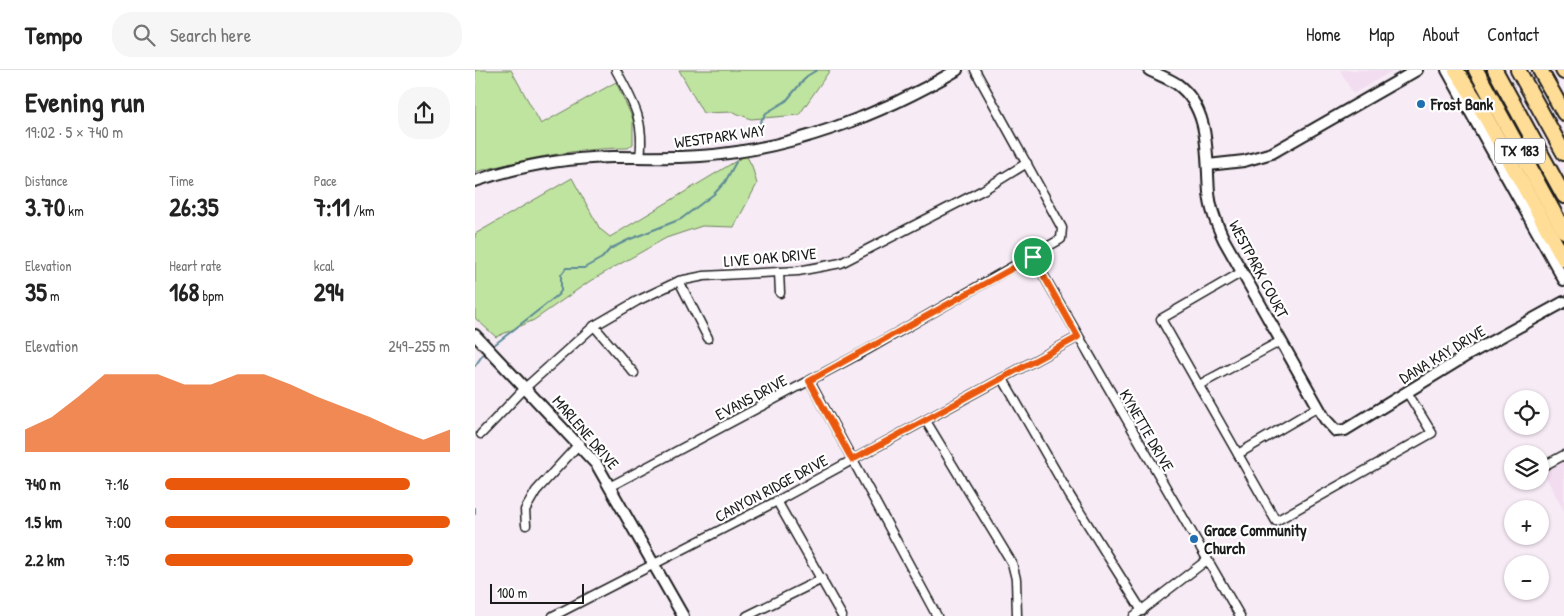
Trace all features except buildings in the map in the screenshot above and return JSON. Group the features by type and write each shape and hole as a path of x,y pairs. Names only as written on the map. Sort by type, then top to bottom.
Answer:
{"highway":[{"path":"1456,70 1483,112 1564,259"},
{"name":"TX 183","path":"1476,70 1564,231"},
{"path":"1495,70 1564,196"},
{"path":"1519,70 1564,153"},
{"path":"1540,70 1564,113"}],"street":[{"path":"616,70 637,110 642,138 640,158"},
{"name":"WESTPARK WAY","path":"475,181 496,174 562,160 675,158 729,153 752,148 837,126 910,95 957,70"},
{"path":"975,70 1027,163"},
{"name":"WESTPARK COURT","path":"1149,70 1177,84 1192,101 1206,132 1209,193 1213,214 1224,240 1318,407 1330,426 1336,431"},
{"path":"1208,165 1244,162 1272,153 1417,70"},
{"path":"1447,70 1564,280"},
{"name":"EVANS DRIVE","path":"611,486 809,381 1059,241 1063,233 1062,228 1027,163"},
{"name":"LIVE OAK DRIVE","path":"481,434 526,388 594,326 637,300 679,281 704,276 798,271 841,263 983,190 1027,163"},
{"name":"KYNETTE DRIVE","path":"1033,257 1240,616"},
{"path":"779,272 780,293"},
{"path":"1242,272 1161,319 1275,521 1431,433 1407,392"},
{"path":"679,281 708,338"},
{"name":"DANA KAY DRIVE","path":"1336,431 1345,430 1469,354 1564,302"},
{"path":"594,326 634,373"},
{"name":"MARLENE DRIVE","path":"475,335 580,443 611,486 683,616"},
{"name":"CANYON RIDGE DRIVE","path":"553,616 655,565 926,421 1078,337"},
{"path":"1199,385 1281,341"},
{"path":"1003,379 1070,496 1141,610"},
{"path":"809,381 937,616"},
{"path":"1238,454 1318,407"},
{"path":"926,421 1012,563 1016,579 1017,616"},
{"path":"526,525 525,510 536,491 580,443"},
{"path":"1549,463 1564,455"},
{"path":"777,500 841,616"},
{"path":"1134,616 1207,560"},
{"path":"747,616 822,579"}],"shaded area":[{"path":"1340,70 1394,70 1353,94"},
{"path":"1564,460 1564,511 1549,483 1549,469"}],"green space":[{"path":"475,70 511,70 541,124 616,82 633,119 633,144 628,148 608,148 551,155 475,172"},
{"path":"679,70 830,70 799,115 751,119 733,112 703,113"},
{"path":"746,155 752,166 757,184 734,227 702,226 666,238 590,281 534,320 496,337 475,318 475,234 572,178 600,229 610,237"}],"waterway":[{"path":"751,137 766,113 786,101 807,76 817,70"},
{"path":"494,345 558,295 561,291 561,275 566,268 584,268 602,258 610,249 681,219 714,194 725,182 736,162"},
{"path":"475,366 484,353"},
{"path":"475,508 475,514"}],"place":[{"name":"Frost Bank","path":"1421,104"},
{"name":"Grace Community Church","path":"1194,539"}],"route":[{"path":"1033,257 1078,337 852,460 809,381 1033,257"}]}
